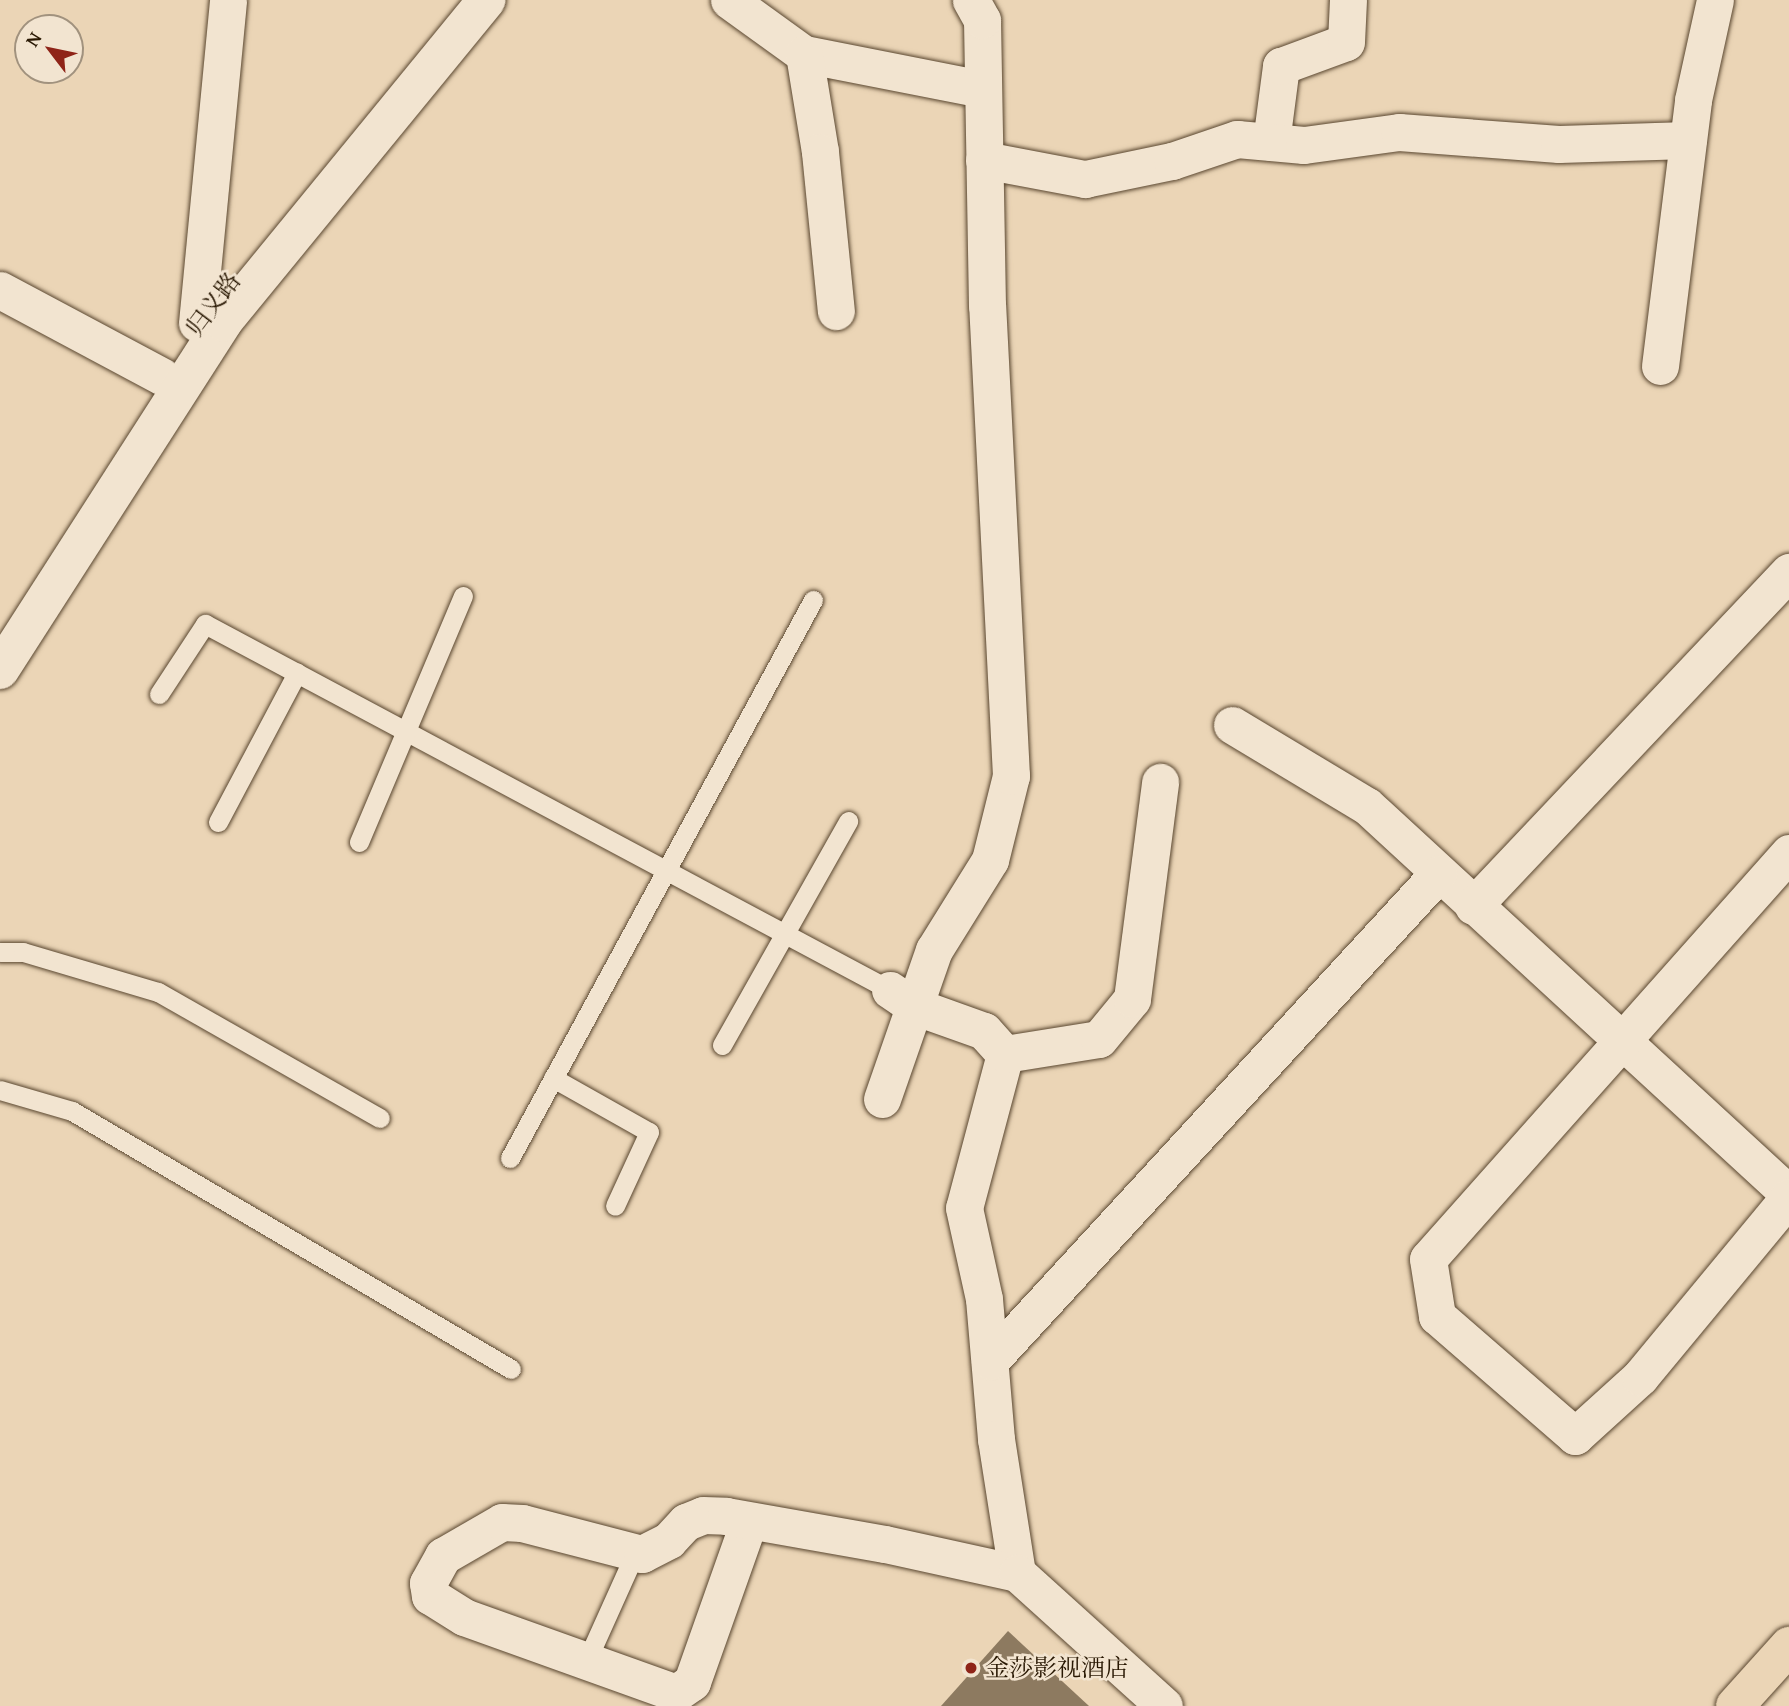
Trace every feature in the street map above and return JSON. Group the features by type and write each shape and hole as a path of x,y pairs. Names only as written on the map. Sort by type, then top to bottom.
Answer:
{"main road":[{"path":"1735,1706 1789,1646"}],"street":[{"path":"197,323 228,0"},
{"name":"归义路","path":"0,632 197,323 460,0"},
{"path":"0,670 222,322 487,0"},
{"path":"729,0 804,54 983,89"},
{"path":"882,1099 902,998 990,860 1011,776 987,306 982,20 971,0"},
{"path":"1271,142 1280,66 1346,42 1348,0"},
{"path":"1660,366 1689,140 1715,0"},
{"path":"804,54 820,152 836,311"},
{"path":"984,160 1085,179 1172,161 1237,139 1304,145 1399,132 1559,144 1689,140"},
{"path":"0,290 161,376"},
{"path":"1474,906 1789,572"},
{"path":"1232,725 1367,806 1438,874 1622,1040 1789,1195 1640,1377 1575,1436 1437,1316 1428,1259 1622,1040 1789,853"},
{"path":"1005,1054 1098,1039 1132,999 1160,782"},
{"path":"990,1361 1438,874"},
{"path":"902,998 984,1031 1005,1054"},
{"path":"1005,1054 964,1208 985,1299 996,1439 1017,1573"},
{"path":"750,1521 692,1682 676,1693 443,1608 430,1596 428,1583 433,1569 443,1556 502,1522 522,1522 635,1553 662,1544 686,1522 703,1515 750,1521 1017,1573 1164,1706"}],"lane":[{"path":"359,842 409,732 419,691 463,596"},
{"path":"510,1158 813,600"},
{"path":"159,694 205,624 786,932 902,998"},
{"path":"218,822 297,673"},
{"path":"722,1045 848,821"},
{"path":"0,951 23,952 158,992 380,1118"},
{"path":"553,1078 649,1132 615,1206"},
{"path":"0,1090 72,1111 511,1369"},
{"path":"587,1660 635,1553"}],"building":[{"path":"1008,1631 1089,1706 941,1706"}],"place":[{"name":"金莎影视酒店","path":"971,1668"}]}
